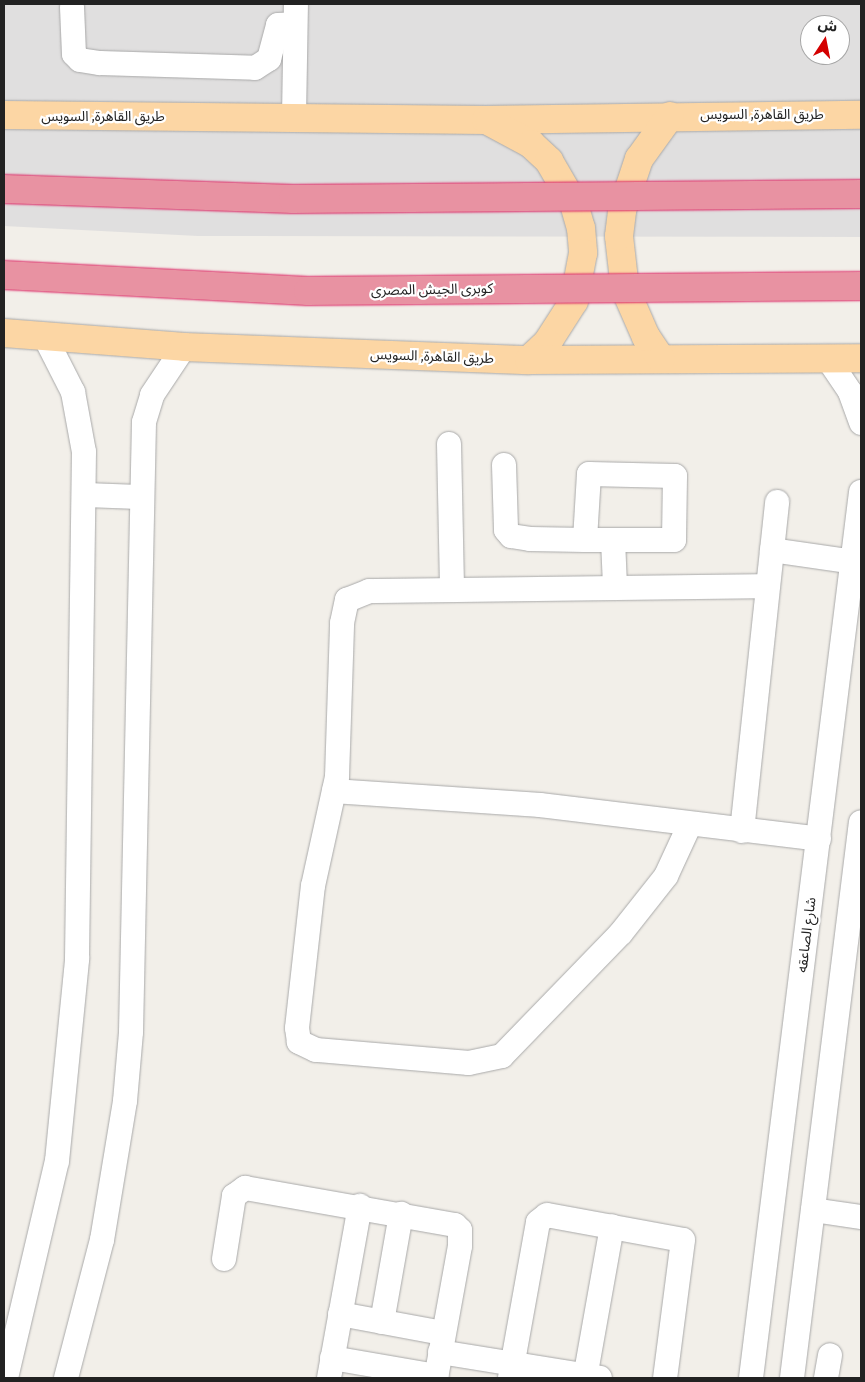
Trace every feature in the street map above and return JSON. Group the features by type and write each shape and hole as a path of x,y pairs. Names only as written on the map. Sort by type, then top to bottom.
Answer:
{"highway":[{"path":"4,189 293,199 861,194"},
{"name":"كوبرى الجيش المصرى","path":"4,275 308,291 861,286"}],"main road":[{"name":"طريق القاهرة, السويس","path":"4,115 294,116 486,120 670,116 861,115"},
{"path":"661,359 646,337 625,289 619,236 622,210 639,159 670,116"},
{"path":"486,120 510,130 549,161 574,204 581,228 583,253 574,301 547,344 529,360"},
{"name":"طريق القاهرة, السويس","path":"4,333 184,347 529,360 861,358"}],"street":[{"path":"72,6 74,54 100,63 255,68 269,59 278,25 296,14"},
{"path":"294,116 296,14"},
{"path":"6,1378 44,1227 73,1026 85,495 81,421 61,363 45,336"},
{"path":"66,1378 102,1240 125,1101 131,1014 140,497 144,422 152,395 184,347"},
{"path":"828,359 850,392 861,423"},
{"path":"449,444 452,588"},
{"path":"504,465 505,521 511,536 586,540 676,539 675,476 589,474 586,540"},
{"name":"شارع الصاعقه","path":"751,1378 819,839 857,562 861,492"},
{"path":"85,495 140,497"},
{"path":"742,831 766,586 777,502"},
{"path":"613,540 615,586"},
{"path":"772,550 857,562"},
{"path":"690,824 670,869 627,926 502,1056 468,1063 325,1051 300,1042 297,1028 313,886 334,791 347,600 369,590 615,586 766,586"},
{"path":"334,791 540,805 819,839"},
{"path":"792,1378 813,1210 853,949 861,822"},
{"path":"224,1259 234,1196 246,1188 360,1206 400,1214 447,1221 460,1230 436,1377 330,1368 360,1206"},
{"path":"813,1210 861,1217"},
{"path":"382,1322 400,1214"},
{"path":"511,1371 539,1218 547,1215 673,1236 685,1244 665,1378"},
{"path":"340,1314 382,1322 442,1343 511,1371 590,1377 612,1226"},
{"path":"826,1378 830,1355"}],"shaded area":[{"path":"4,4 861,4 861,237 198,236 4,226"}]}
